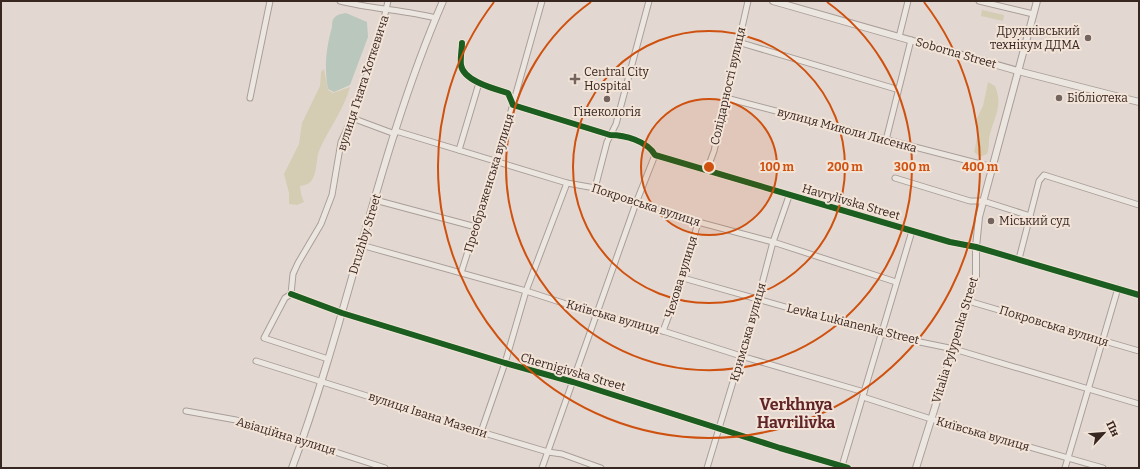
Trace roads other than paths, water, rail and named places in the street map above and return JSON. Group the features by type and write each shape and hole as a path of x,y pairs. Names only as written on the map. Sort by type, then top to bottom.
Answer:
{"street":[{"path":"250,98 270,1"},
{"path":"340,1 360,6 412,12 436,18"},
{"name":"вулиця Гната Хоткевича","path":"291,294 293,274 321,224 332,195 342,142 352,118 387,9 388,1"},
{"name":"Druzhby Street","path":"292,468 322,381 395,132 436,18 444,1"},
{"name":"Преображенська вулиця","path":"461,273 497,161 542,1"},
{"path":"594,188 610,134 616,124 649,1"},
{"name":"Солідарності вулиця","path":"707,170 714,151 748,1"},
{"name":"Soborna Street","path":"773,1 1018,71 1139,102"},
{"path":"899,37 908,1"},
{"path":"979,1 1034,14"},
{"name":"Vitalia Pylypenka Street","path":"916,468 976,276 976,247 979,217 1037,1"},
{"path":"885,140 911,40"},
{"path":"738,42 896,89"},
{"path":"462,43 461,66 464,73 479,82 508,93 513,105"},
{"path":"885,140 900,71 905,67"},
{"path":"459,150 479,82"},
{"name":"вулиця Миколи Лисенка","path":"726,98 992,167"},
{"name":"Havrylivska Street","path":"513,105 610,134 618,135 647,145 655,155 789,196 950,242 976,247 1139,295"},
{"name":"Покровська вулиця","path":"352,118 567,183 594,188 636,203 698,222 773,242 896,282"},
{"path":"542,468 636,203 655,155"},
{"path":"1018,259 1039,181 1044,175 1139,205"},
{"path":"894,178 970,201 983,201 1030,216"},
{"path":"480,432 505,363 526,291 567,183"},
{"name":"Кримська вулиця","path":"707,468 758,299 773,242 789,196"},
{"path":"375,200 476,227"},
{"name":"Чехова вулиця","path":"663,331 683,278 698,222"},
{"path":"842,466 912,231"},
{"name":"Київська вулиця","path":"362,244 526,291 597,314 663,331 864,394 931,419 1103,468"},
{"name":"Levka Lukianenka Street","path":"683,278 881,334 954,349 1139,404"},
{"path":"1065,468 1118,288"},
{"path":"291,294 285,298 264,338 328,359"},
{"name":"Chernigivska Street","path":"291,294 342,312 505,363 573,382 719,429 848,468"},
{"name":"Покровська вулиця","path":"968,301 1139,352"},
{"name":"вулиця Івана Мазепи","path":"256,361 480,432 548,452 562,454 601,468"},
{"name":"Авіаційна вулиця","path":"186,411 236,420 385,468"}],"place":[{"name":"Дружківський технікум ДДМА","path":"1088,38"},
{"name":"Central City Hospital","path":"575,79"},
{"name":"Бібліотека","path":"1059,98"},
{"name":"Гінекологія","path":"607,99"},
{"name":"Міський суд","path":"991,221"}],"district":[{"name":"Verkhnya Havrilivka","path":"796,413"}]}
